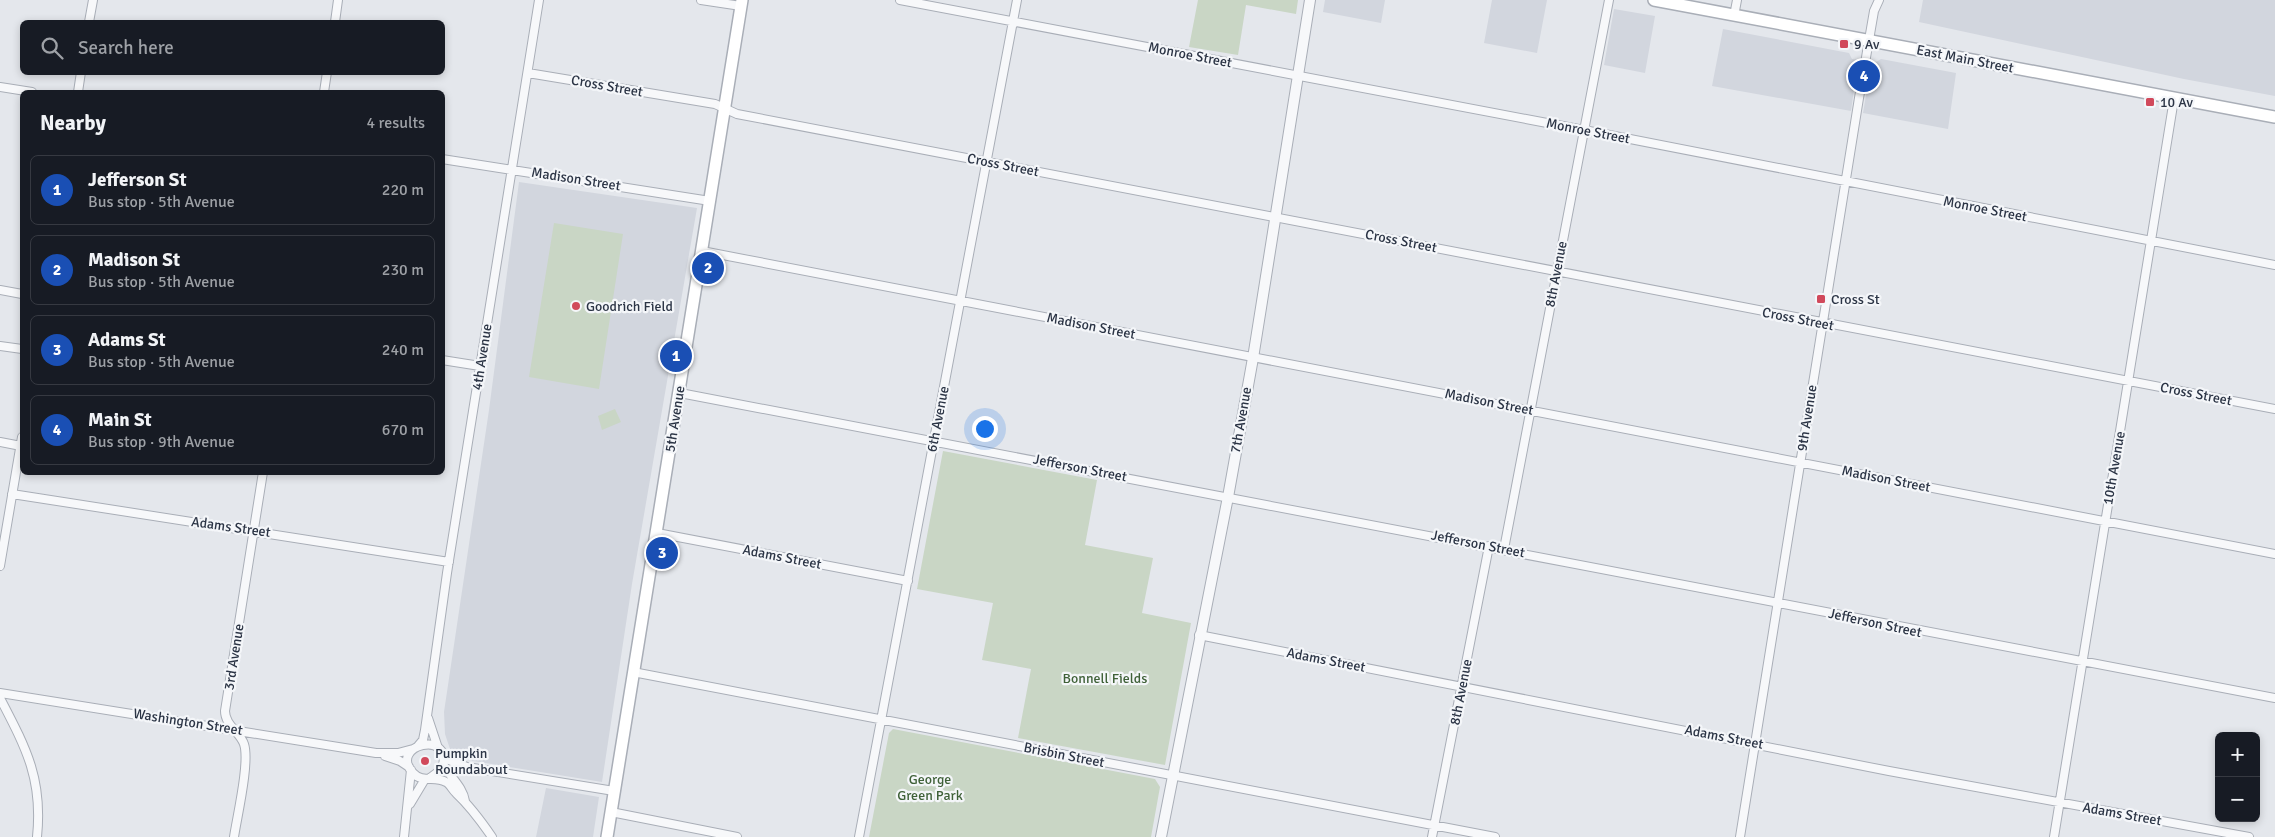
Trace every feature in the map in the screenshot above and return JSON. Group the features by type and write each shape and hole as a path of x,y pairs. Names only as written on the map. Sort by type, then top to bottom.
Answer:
{"main road":[{"name":"East Main Street","path":"1654,0 2275,117"},
{"name":"5th Avenue","path":"607,837 742,3"}],"street":[{"path":"89,20 93,0"},
{"path":"334,20 338,0"},
{"name":"4th Avenue","path":"416,747 423,740 449,562 539,0"},
{"path":"701,0 742,3"},
{"name":"Monroe Street","path":"900,0 1584,130 2275,265"},
{"name":"6th Avenue","path":"859,837 1017,0"},
{"name":"7th Avenue","path":"1161,837 1199,635 1228,497 1253,358 1310,0"},
{"name":"8th Avenue","path":"1504,549 1609,0"},
{"path":"1734,16 1737,0"},
{"name":"9th Avenue","path":"1740,837 1869,41 1874,11 1879,0"},
{"name":"Cross Street","path":"528,73 715,104 737,114 1557,271 1823,324 2275,409"},
{"path":"78,90 81,75"},
{"path":"324,90 327,75"},
{"path":"0,87 20,90"},
{"name":"10th Avenue","path":"2054,837 2174,99"},
{"name":"Madison Street","path":"445,158 710,201"},
{"name":"Madison Street","path":"702,251 1253,358 1530,409 2105,523 2275,554"},
{"path":"0,290 20,294"},
{"path":"0,346 20,349"},
{"path":"445,360 480,366"},
{"name":"Jefferson Street","path":"680,393 1489,546 1934,635 2275,698"},
{"path":"0,442 20,441"},
{"path":"0,566 20,452"},
{"name":"3rd Avenue","path":"234,837 245,758 244,744 228,721 225,711 262,475"},
{"name":"Adams Street","path":"12,494 449,562"},
{"name":"Adams Street","path":"657,532 908,581"},
{"name":"8th Avenue","path":"1432,837 1463,687 1489,546"},
{"name":"Adams Street","path":"1199,635 2059,802 2249,837"},
{"name":"Brisbin Street","path":"633,672 1495,837"},
{"name":"Washington Street","path":"0,692 376,752 398,753 416,747"},
{"path":"0,698 35,775 39,793 38,837"},
{"name":"4th Avenue","path":"427,714 440,752"},
{"path":"404,837 408,808 409,756 416,747 427,744 449,760 467,767 614,791"},
{"name":"Washington Street","path":"376,752 400,761 410,769"},
{"path":"440,752 449,774 464,793 465,801"},
{"path":"408,808 420,784 438,774 444,764"},
{"path":"410,769 417,776 439,779 447,783 465,801 492,837"},
{"path":"611,812 737,837"}],"shaded area":[{"path":"1325,0 1385,0 1381,23 1323,12"},
{"path":"1492,0 1547,0 1537,53 1484,43"},
{"path":"1923,0 2275,0 2275,96 2184,79 1919,22"},
{"path":"1614,9 1655,16 1645,73 1604,65"},
{"path":"1723,29 1849,53 1852,59 1858,60 1851,111 1712,86"},
{"path":"1881,59 1956,73 1948,129 1863,113 1872,61 1876,62"},
{"path":"519,182 697,208 632,584 602,782 461,759 462,754 451,752 445,734 444,712 489,410"},
{"path":"546,788 599,797 593,837 536,837"}],"green space":[{"path":"1198,0 1298,0 1296,14 1246,5 1238,55 1189,47"},
{"name":"Goodrich Field","path":"554,223 623,234 599,389 529,377"},
{"path":"615,409 621,422 602,430 598,416"},
{"name":"Bonnell Fields","path":"943,451 1097,480 1085,545 1153,558 1142,613 1191,623 1165,765 1018,738 1031,669 982,660 993,603 917,589"},
{"name":"George Green Park","path":"893,729 1155,779 1160,787 1151,837 869,837 889,733"}],"place":[{"name":"9 Av","path":"1844,44"},
{"name":"Main St","path":"1864,76"},
{"name":"10 Av","path":"2150,102"},
{"name":"Madison St","path":"708,268"},
{"name":"Cross St","path":"1821,299"},
{"name":"Goodrich Field","path":"576,306"},
{"name":"Jefferson St","path":"676,356"},
{"name":"Adams St","path":"662,553"},
{"name":"Pumpkin Roundabout","path":"425,761"}]}
